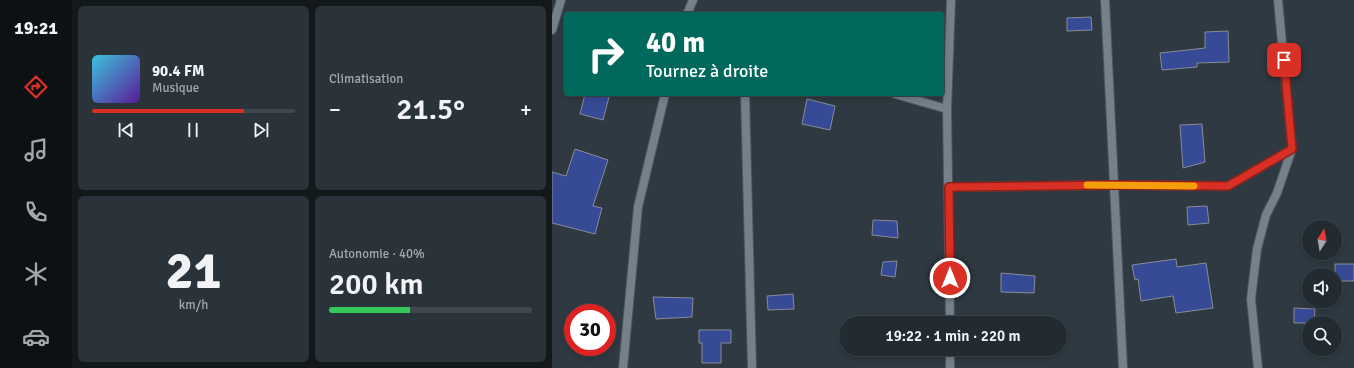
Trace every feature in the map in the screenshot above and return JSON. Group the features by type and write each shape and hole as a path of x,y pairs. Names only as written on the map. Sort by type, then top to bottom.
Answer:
{"street":[{"path":"552,30 554,13 561,0"},
{"path":"688,12 693,0"},
{"path":"950,316 947,110 951,0"},
{"path":"1105,0 1116,185 1115,198 1124,368"},
{"path":"1258,368 1251,299 1257,250 1266,216 1277,192 1292,149 1278,0"},
{"path":"554,13 564,16"},
{"path":"623,368 638,208 665,96"},
{"path":"745,96 752,368"},
{"path":"902,96 947,110"},
{"path":"949,187 1116,185 1228,186 1292,149"},
{"path":"950,356 950,368"}],"building":[{"path":"1091,17 1092,30 1067,31 1067,18"},
{"path":"1228,31 1229,62 1197,63 1197,67 1162,70 1160,53 1205,48 1205,32"},
{"path":"584,96 609,97 603,120 580,114"},
{"path":"807,99 835,106 830,130 802,124"},
{"path":"1202,124 1205,162 1183,168 1180,125"},
{"path":"575,149 608,160 593,206 602,208 595,234 552,223 552,172 566,176"},
{"path":"1207,206 1209,223 1188,225 1187,207"},
{"path":"873,220 897,221 898,238 872,235"},
{"path":"1176,259 1177,267 1206,263 1213,308 1176,313 1173,296 1141,301 1138,279 1135,280 1132,265"},
{"path":"897,261 895,277 881,275 883,262"},
{"path":"1335,264 1354,264 1354,281 1342,281 1342,268 1335,268"},
{"path":"1001,273 1035,276 1034,293 1001,292"},
{"path":"793,294 794,309 768,310 767,296"},
{"path":"653,297 693,298 692,317 656,319"},
{"path":"1294,308 1315,309 1314,316 1302,316 1302,323 1294,323"},
{"path":"699,330 731,330 731,343 721,343 721,363 702,363 702,343 699,343"}],"slow traffic":[{"path":"1087,185 1194,186"}],"route":[{"path":"950,278 949,187 1116,185 1228,186 1292,149 1284,60"}]}
